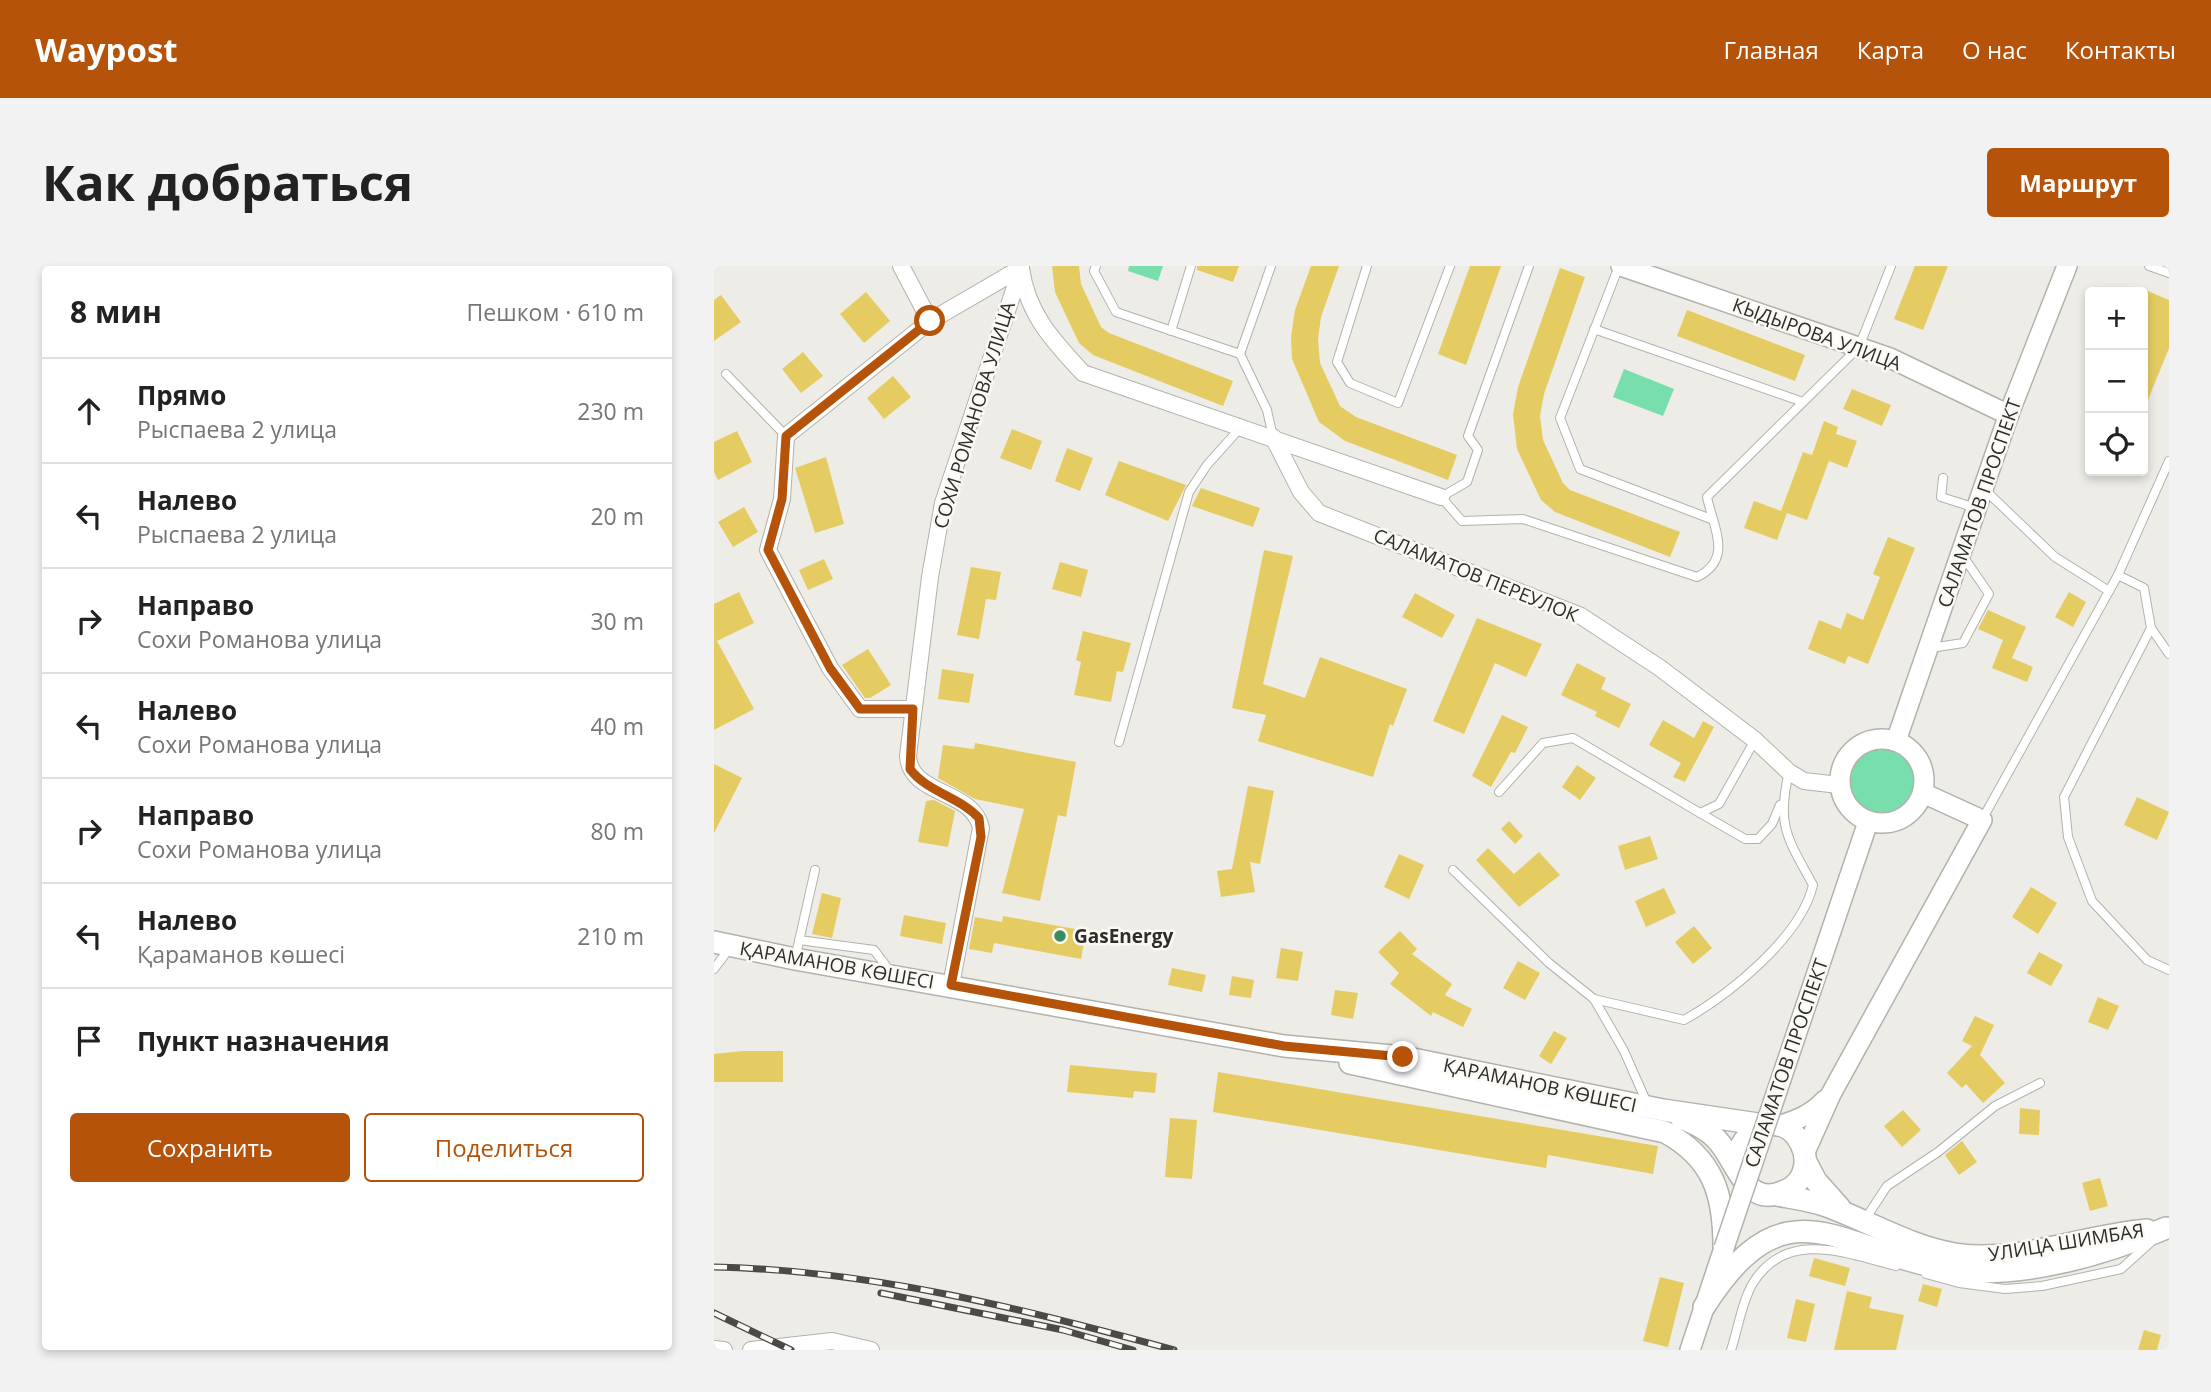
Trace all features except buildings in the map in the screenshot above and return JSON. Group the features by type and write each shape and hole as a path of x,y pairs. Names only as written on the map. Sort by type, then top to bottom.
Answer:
{"main road":[{"name":"ҚАРАМАНОВ КӨШЕСІ","path":"723,944 797,949 894,976 1284,1046 1403,1057 1656,1109"},
{"path":"1284,1046 1399,1076 1665,1132 1685,1143 1712,1175 1724,1219 1724,1248"},
{"path":"1656,1109 1790,1130 1800,1140 1805,1157 1828,1197 1855,1219"},
{"path":"1656,1109 1695,1123 1717,1140 1736,1165 1746,1185 1755,1192 1777,1195 1791,1189 1801,1177 1805,1157"},
{"path":"1736,1165 1740,1144 1746,1135 1772,1126"},
{"name":"УЛИЦА ШИМБАЯ","path":"1777,1195 1822,1204 1921,1246 1956,1254 1990,1256 2025,1252 2117,1232 2168,1228"},
{"path":"1704,1307 1736,1263 1768,1241 1789,1234 1812,1231 1837,1234 1898,1255 1954,1270 1990,1272 2028,1268 2121,1248 2168,1228"}],"street":[{"path":"901,266 930,321"},
{"name":"КЫДЫРОВА УЛИЦА","path":"1620,266 1890,358 2008,415"},
{"name":"САЛАМАТОВ ПРОСПЕКТ","path":"1896,741 2008,415 2067,266"},
{"path":"913,709 860,709 830,668 768,550 782,499 786,436 930,321 1021,267 1024,295 1059,348 1083,373 1441,496"},
{"name":"СОХИ РОМАНОВА УЛИЦА","path":"951,985 981,828 974,812 951,795 916,777 910,769 913,709 931,565 943,503 1021,267"},
{"name":"САЛАМАТОВ ПЕРЕУЛОК","path":"1273,437 1301,492 1319,513 1581,616 1660,668 1755,740 1789,772 1804,781 1839,785"},
{"path":"1879,739 1896,741 1910,749 1920,761 1924,776 1923,793 1915,808 1902,819 1885,824 1867,822 1854,813 1844,801 1839,785 1841,769 1856,749 1879,739"},
{"path":"1805,1157 1831,1094 1982,820 1923,793"},
{"name":"САЛАМАТОВ ПРОСПЕКТ","path":"1690,1350 1867,822"},
{"path":"1772,1126 1815,1111 1831,1094"},
{"path":"751,1350 832,1341 871,1350"},
{"path":"714,1349 724,1350"}],"lane":[{"path":"1096,266 1094,271 1116,312 1240,354"},
{"path":"1171,331 1191,266"},
{"path":"1271,266 1240,354 1266,410 1273,437"},
{"path":"1367,266 1337,362 1350,383 1398,403 1450,266"},
{"path":"1529,266 1468,436 1478,450 1467,482 1441,496 1462,521 1523,519 1697,577 1709,571 1719,557 1719,537 1711,519 1707,496 1859,347 1891,266"},
{"path":"1620,266 1560,418 1580,469 1711,519"},
{"path":"2149,266 2169,273"},
{"path":"1594,329 1803,402"},
{"path":"726,374 786,436"},
{"path":"1119,742 1189,492 1207,466 1242,426"},
{"path":"1982,820 2118,575 2169,461"},
{"path":"1943,478 1941,497 1976,508"},
{"path":"1983,488 2055,556 2109,591"},
{"path":"1928,648 1963,643 1989,594 1961,552"},
{"path":"2118,575 2144,588 2151,628 2169,654"},
{"path":"2151,628 2064,797 2068,837 2092,901 2147,960 2169,970"},
{"path":"1499,792 1543,743 1573,738 1745,839 1758,839 1772,824 1782,803 1789,772"},
{"path":"1700,813 1719,804 1755,740"},
{"path":"1594,999 1684,1020 1715,1003 1782,939 1809,905 1813,885 1784,828 1782,803"},
{"path":"797,949 815,870"},
{"path":"1453,870 1549,962 1594,999 1656,1109"},
{"path":"714,969 723,944"},
{"path":"1855,1219 1887,1186 1938,1152 1995,1106 2040,1083"},
{"path":"1731,1350 1753,1283 1768,1267 1791,1251 1824,1247 1959,1283 2005,1289 2042,1286 2120,1269 2168,1228"}],"green space":[{"path":"1129,266 1163,266 1158,281 1128,271"},
{"path":"1624,369 1674,389 1663,416 1613,397"},
{"path":"1876,749 1888,749 1905,758 1912,769 1912,793 1905,804 1888,813 1876,813 1864,808 1855,799 1850,787 1850,775 1855,763 1864,754"}],"railway":[{"path":"714,1267 831,1275 947,1294 1174,1350"},
{"path":"881,1293 1063,1330 1133,1350"},
{"path":"714,1313 791,1350"}],"place":[{"name":"GasEnergy","path":"1060,936"}],"route":[{"path":"930,321 786,436 782,499 768,550 830,668 860,709 913,709 908,756 910,769 916,777 951,795 979,818 981,837 951,985 1284,1046 1403,1057"}]}
